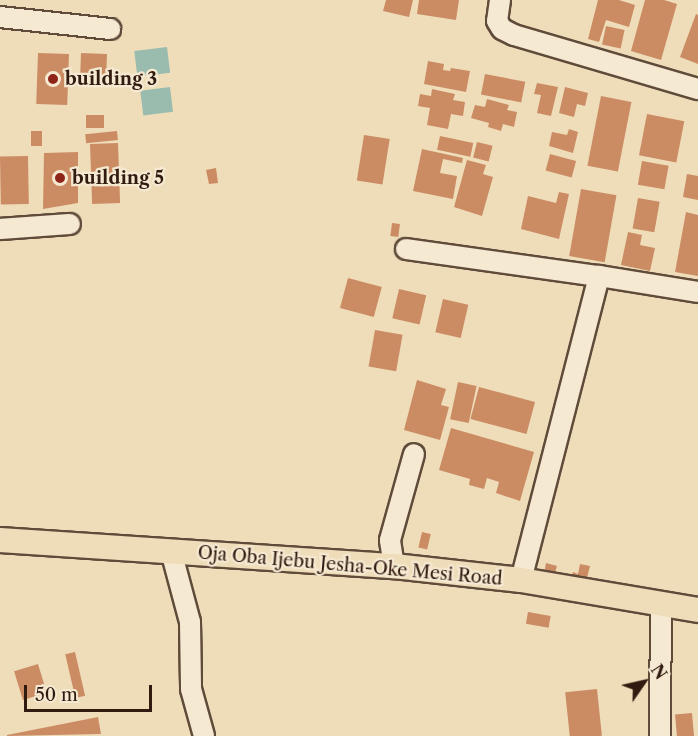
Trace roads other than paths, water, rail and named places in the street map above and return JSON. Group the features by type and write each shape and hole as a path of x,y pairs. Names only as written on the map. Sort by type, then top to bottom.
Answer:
{"main road":[{"name":"Oja Oba Ijebu Jesha-Oke Mesi Road","path":"0,540 394,566 521,580 698,610"}],"street":[{"path":"500,0 497,21 502,29 514,35 698,89"},
{"path":"0,17 110,29"},
{"path":"0,229 70,224"},
{"path":"406,249 698,292"},
{"path":"521,580 598,276"},
{"path":"394,566 390,540 414,454"},
{"path":"171,551 190,622 191,689 204,736"},
{"path":"660,736 661,603"}],"place":[{"name":"building 3","path":"53,79"},
{"name":"building 5","path":"60,178"}]}
